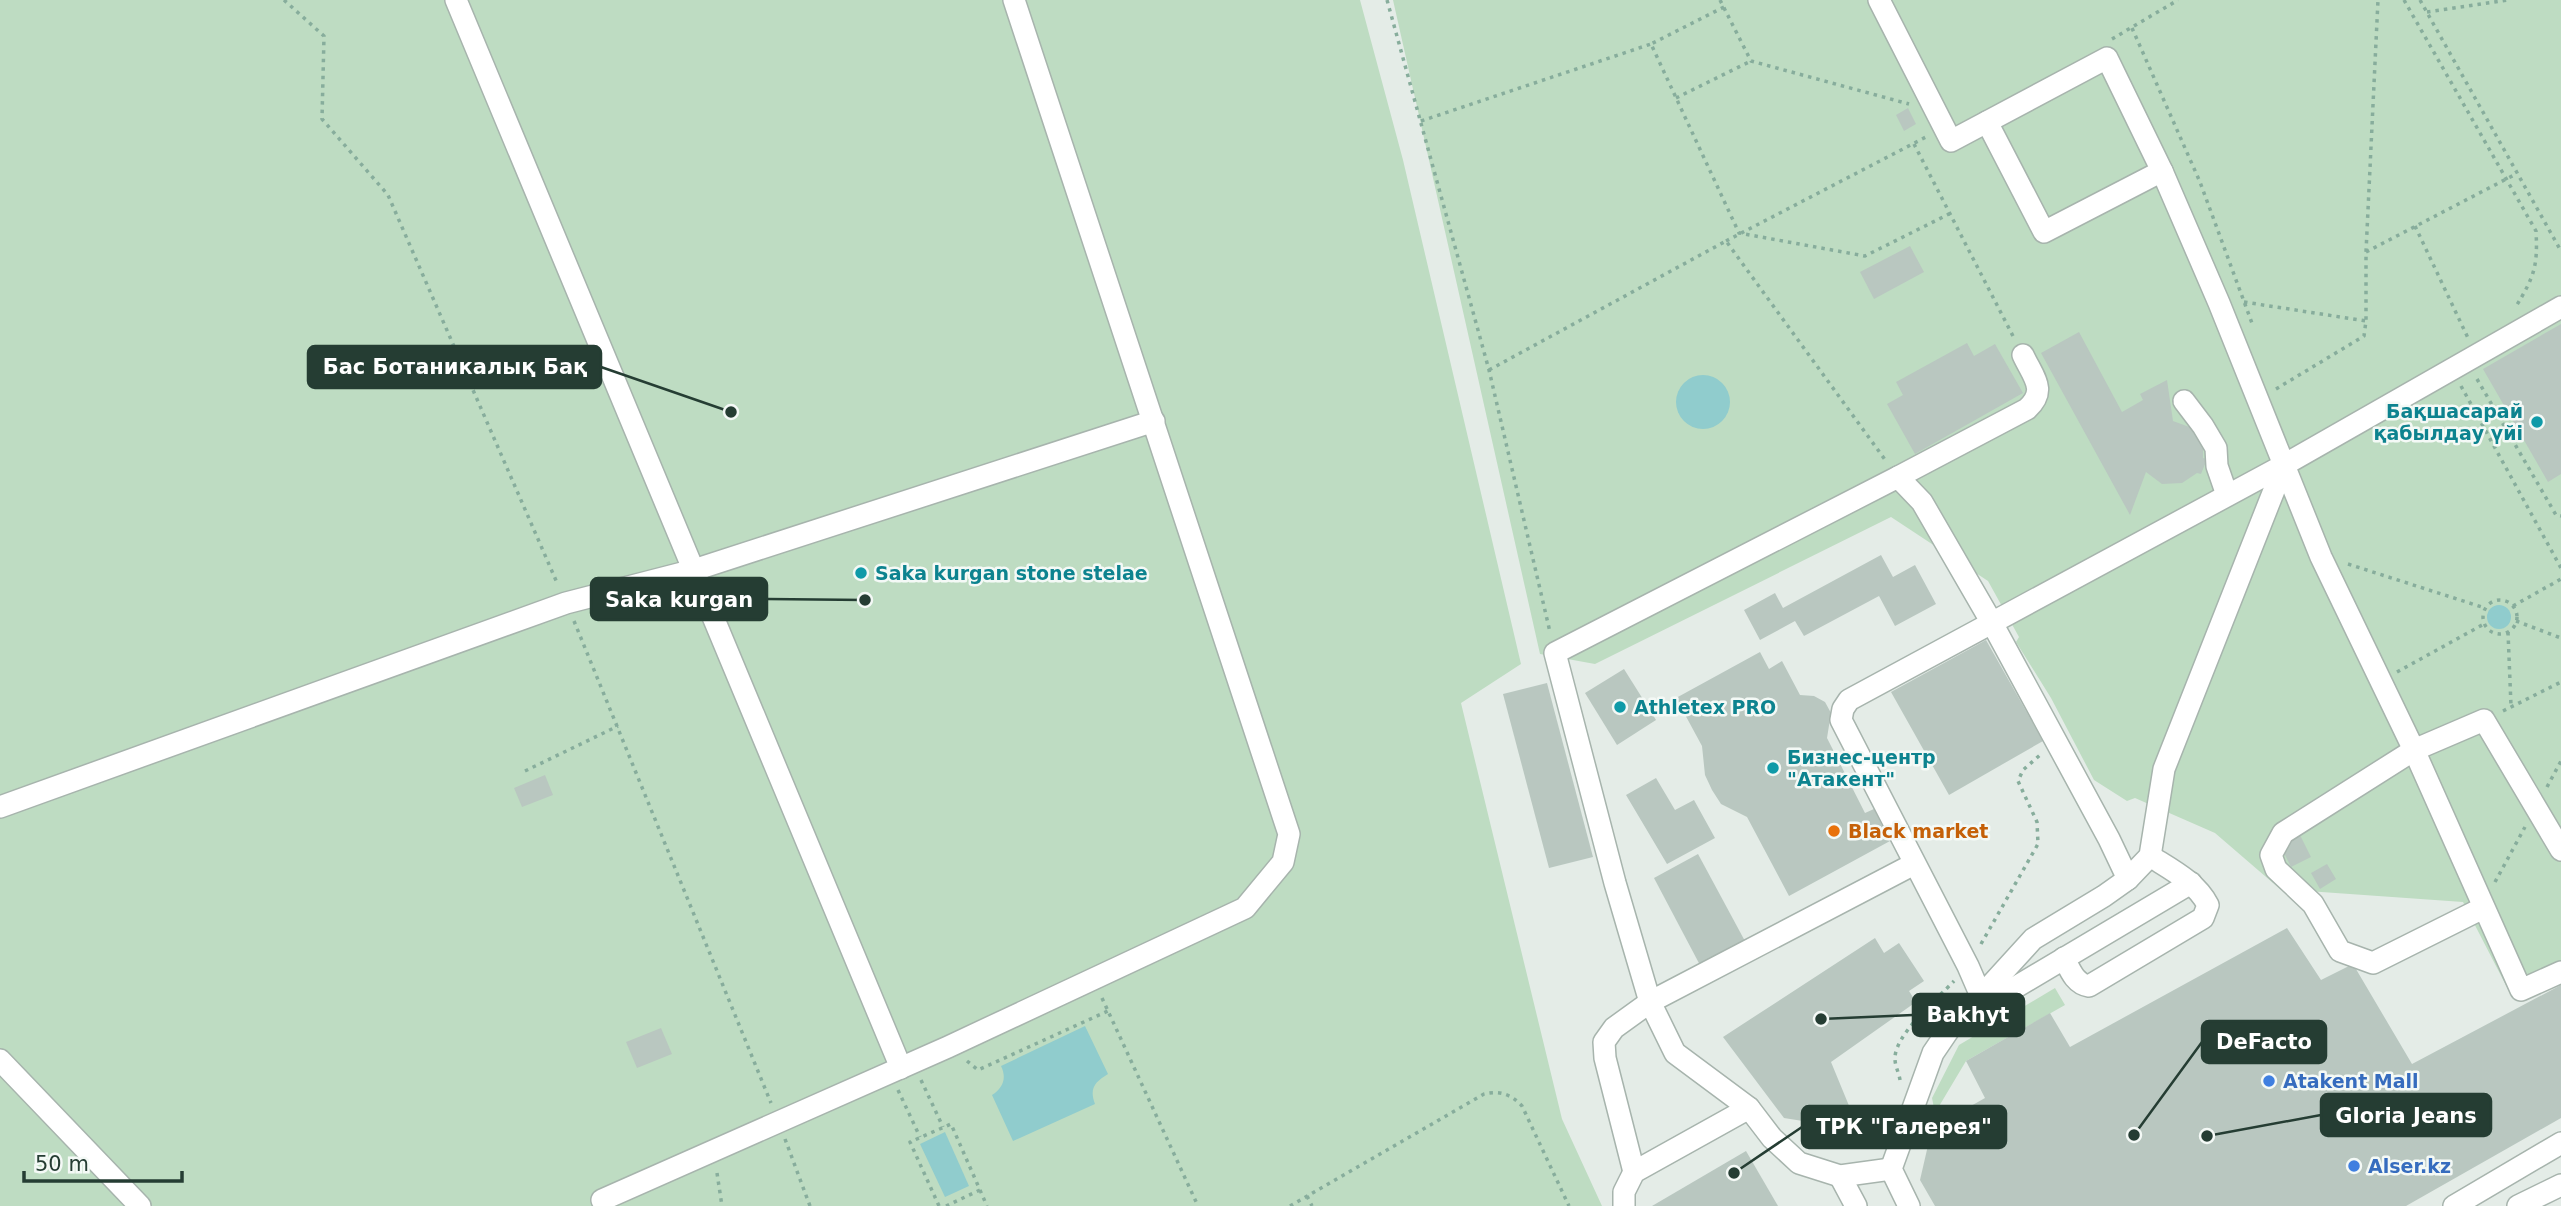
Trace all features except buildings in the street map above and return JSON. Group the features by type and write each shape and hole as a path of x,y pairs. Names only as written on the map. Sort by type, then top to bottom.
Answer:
{"lane":[{"path":"456,0 902,1067"},
{"path":"602,1200 948,1047 1245,908 1283,862 1289,834 1014,0"},
{"path":"1879,0 1951,141 2107,58 2162,171 2219,303 2321,557 2389,677 2414,750 2521,990 2561,972"},
{"path":"1987,122 2044,232 2162,171"},
{"path":"1981,996 1841,720 1843,709 1849,700 2284,465 2561,307"},
{"path":"1891,1169 1840,1176 1799,1163 1772,1138 1749,1108 1675,1053 1650,1002 1615,883 1555,653 2027,409 2037,400 2039,390 2023,355"},
{"path":"2184,401 2216,448 2217,466 2227,495"},
{"path":"0,807 566,603 694,570 1154,421"},
{"path":"1909,1206 1891,1169 1933,1053 1952,1025 2033,939 2128,879 2150,856 2164,769 2284,465"},
{"path":"1898,477 1922,502 1992,623 2128,879"},
{"path":"2483,908 2373,963 2340,951 2313,904 2276,869 2272,855 2283,833 2414,750 2484,720 2561,850"},
{"path":"2064,958 2080,984 2089,986 2203,918 2208,905 2203,895 2191,883 2150,856"},
{"path":"1634,1172 1605,1058 1604,1041 1614,1028 1650,1002 1914,864"},
{"path":"1952,1025 2191,883"},
{"path":"0,1060 140,1206"},
{"path":"1624,1206 1624,1192 1634,1172 1749,1108"},
{"path":"2454,1206 2561,1143"},
{"path":"1840,1176 1856,1206"},
{"path":"2518,1206 2561,1185"},
{"path":"2533,1206 2551,1197 2561,1198"}],"path":[{"path":"284,0 324,36 322,119 388,195 618,726 779,1121 810,1206"},
{"path":"1388,0 1489,370 1555,653"},
{"path":"1720,0 1751,61"},
{"path":"2257,400 2364,335 2365,252 2378,0"},
{"path":"2404,0 2536,231 2538,258 2532,279 2514,310"},
{"path":"2420,0 2561,251"},
{"path":"2427,12 2506,0"},
{"path":"1421,121 1651,44 1724,7"},
{"path":"2132,28 2200,182 2253,327"},
{"path":"1651,44 1739,233 1865,256 1949,214"},
{"path":"1676,98 1751,61 1935,111"},
{"path":"1914,144 2023,355"},
{"path":"2365,252 2516,174"},
{"path":"2414,226 2465,361 2561,568"},
{"path":"1489,370 1726,241 1898,477"},
{"path":"2219,303 2244,302 2366,321"},
{"path":"2465,361 2556,516 2561,516"},
{"path":"2276,388 2280,399"},
{"path":"2344,553 2354,576"},
{"path":"2348,564 2485,608 2499,600 2509,602 2513,606 2516,621 2508,632 2511,707"},
{"path":"2513,606 2561,579"},
{"path":"2485,608 2483,618 2487,628 2497,634 2508,632"},
{"path":"2516,621 2561,638"},
{"path":"2389,677 2484,624"},
{"path":"2389,677 2392,660"},
{"path":"2484,720 2561,682"},
{"path":"525,771 618,726"},
{"path":"1899,1086 1896,1048 1906,1033 1968,966 2038,844 2037,822 2018,781 2023,770 2055,742"},
{"path":"2489,871 2494,883"},
{"path":"1094,980 1197,1205"},
{"path":"948,1047 978,1070 1108,1011"},
{"path":"902,1067 943,1127"},
{"path":"902,1067 920,1137"},
{"path":"1290,1206 1484,1094 1494,1091 1514,1097 1522,1106 1569,1206"},
{"path":"939,1206 910,1142 951,1124 986,1206"},
{"path":"714,1150 722,1206"},
{"path":"946,1206 979,1190"},
{"path":"1307,1196 1312,1206"}],"green space":[{"path":"0,0 1360,0 1403,160 1521,664 1461,703 1562,1119 1602,1206 0,1206"},
{"path":"1393,0 2561,0 2561,982 2512,997 2463,902 2280,889 2215,833 2135,798 2127,801 2094,780 2051,698 2016,642 2019,637 1988,581 1891,517 1595,664 1540,654"},
{"path":"2055,988 2065,1005 1966,1061 1935,1113 1932,1098 1959,1045"}],"water":[{"path":"1703,375 1722,383 1730,402 1722,421 1703,429 1684,421 1676,402 1684,383"},
{"path":"2499,605 2508,608 2511,617 2508,626 2499,629 2490,626 2487,617 2490,608"},
{"path":"1085,1026 1108,1074 1094,1086 1095,1104 1013,1141 992,1095 1003,1082 1001,1066"},
{"path":"945,1132 969,1186 945,1197 920,1144"}],"place":[{"name":"Бас Ботаникалық Бақ","path":"731,412"},
{"name":"Бақшасарай қабылдау үйі","path":"2537,422"},
{"name":"Saka kurgan stone stelae","path":"861,573"},
{"name":"Saka kurgan","path":"865,600"},
{"name":"Athletex PRO","path":"1620,707"},
{"name":"Бизнес-центр \"Атакент\"","path":"1773,768"},
{"name":"Black market","path":"1834,831"},
{"name":"Bakhyt","path":"1821,1019"},
{"name":"Atakent Mall","path":"2269,1081"},
{"name":"DeFacto","path":"2134,1135"},
{"name":"Gloria Jeans","path":"2207,1136"},
{"name":"Alser.kz","path":"2354,1166"},
{"name":"ТРК \"Галерея\"","path":"1734,1173"}]}
